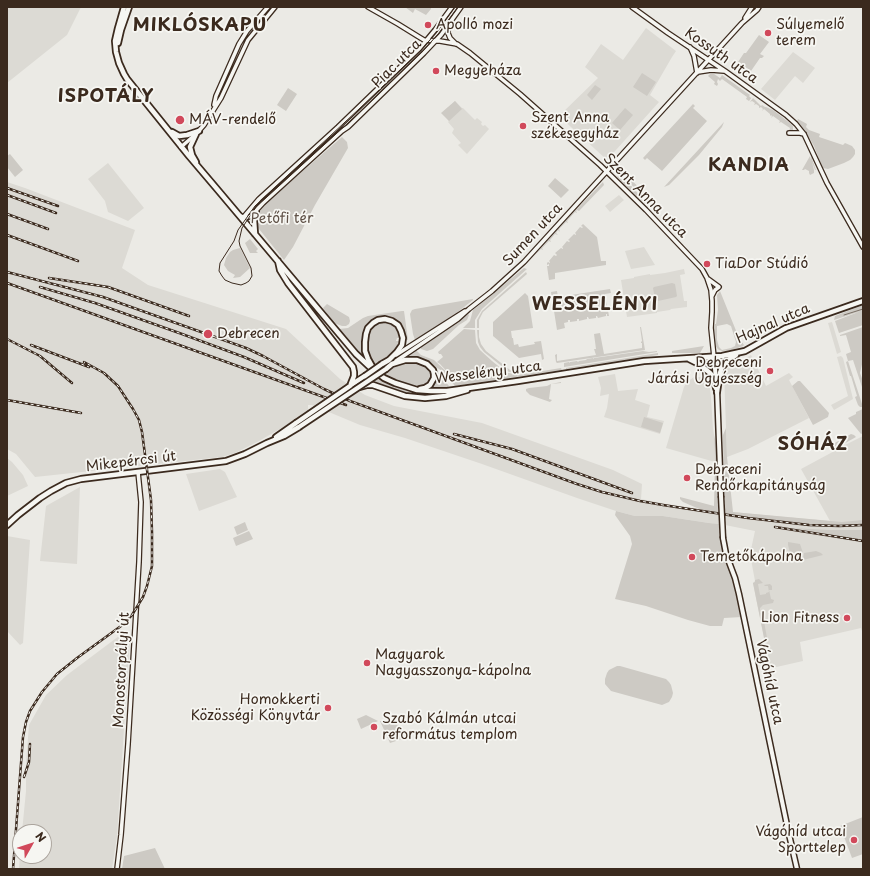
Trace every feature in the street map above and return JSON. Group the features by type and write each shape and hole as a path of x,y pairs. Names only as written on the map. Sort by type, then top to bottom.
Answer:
{"main road":[{"path":"124,7 115,41 116,52 124,74 134,89 200,168"},
{"path":"116,52 121,30 129,7"},
{"path":"168,129 179,136 187,136 198,133"},
{"path":"198,133 190,147 192,155 200,168"},
{"name":"Wesselényi utca","path":"200,168 365,364 378,374 394,383 417,390 442,391 644,361 714,357"},
{"path":"255,234 254,220 256,212"},
{"path":"278,261 280,270 288,283 351,365 354,372 354,378 350,386"},
{"name":"Hajnal utca","path":"714,357 742,352 786,328 863,301"},
{"path":"297,425 360,387 386,369 401,347 403,339 403,334 400,328 389,320 380,320 373,323 368,328 364,342 367,357 378,374"},
{"path":"717,392 723,365 728,360 742,352"},
{"name":"Vágóhíd utca","path":"714,357 717,392 722,538 739,594 797,869"},
{"path":"687,359 699,364 710,373 714,378 717,392"},
{"path":"297,425 382,364 402,360 411,360 422,361 430,366 434,372 433,381 427,387 417,390"},
{"path":"360,387 373,385 402,395 420,398 433,398 457,394 476,387"},
{"name":"Mikepércsi út","path":"7,525 51,490 66,483 81,478 226,461 284,436 297,425"}],"street":[{"path":"214,108 216,96 239,44 247,31 268,7"},
{"path":"181,147 198,133 221,98 248,40 275,7"},
{"path":"368,7 419,37 425,42 424,53"},
{"name":"Piac utca","path":"243,218 259,199 338,127 425,42 452,7"},
{"name":"Piac utca","path":"256,212 263,203 348,127 424,53 450,23 461,7"},
{"name":"Kossuth utca","path":"632,7 657,26 725,71 786,115 796,124 804,134 822,173 863,247"},
{"path":"742,23 752,7"},
{"path":"742,23 759,7"},
{"path":"450,23 448,33 450,38 457,44"},
{"name":"Sumen utca","path":"391,362 492,291 524,262 742,23"},
{"name":"Szent Anna utca","path":"425,42 436,40 457,44 470,53 520,94 607,171 699,266 707,278 712,297 711,333 714,357"},
{"path":"690,47 695,60 697,73 712,70 725,71"},
{"path":"796,124 795,130 790,133 804,134"},
{"path":"243,218 252,216 256,212"},
{"path":"707,278 719,287 715,290 712,297"},
{"name":"Monostorpályi út","path":"117,869 128,744 139,562 141,502 138,472"}],"shaded area":[{"path":"7,7 81,7 67,35 7,83"},
{"path":"646,28 676,51 650,95 659,102 607,160 559,116 598,78 585,67 601,44 623,60"},
{"path":"793,52 815,68 803,83 795,76 775,100 761,89"},
{"path":"455,101 475,120 477,118 482,122 481,124 483,126 485,125 489,129 467,154 458,145 461,143 452,133 454,129 442,113"},
{"path":"108,163 144,208 128,221 108,212 105,201 88,179"},
{"path":"7,182 135,230 122,268 148,285 286,329 340,379 365,395 394,406 482,423 613,470 642,484 641,499 686,508 830,521 801,469 840,448 844,444 845,445 863,436 863,634 861,628 800,642 803,661 772,668 770,666 753,583 755,581 750,554 755,531 720,524 663,516 635,516 616,511 405,438 360,425 312,405 308,405 308,410 285,426 235,453 222,457 35,477 16,454 7,449"},
{"path":"619,195 624,200 610,212 605,206"},
{"path":"644,247 655,265 631,269 625,251"},
{"path":"684,269 685,274 680,275 684,301 687,301 687,307 627,317 621,280"},
{"path":"832,322 841,352 837,354 828,323"},
{"path":"751,355 766,386 789,373 793,377 789,380 809,418 748,449 727,457 724,371"},
{"path":"841,356 843,358 853,399 834,410 831,405 848,396 837,357"},
{"path":"615,374 618,391 638,389 635,400 650,405 647,417 664,421 660,434 604,417 609,394 600,396 601,388 598,377"},
{"path":"694,377 703,377 709,381 715,462 666,448 684,387 687,382"},
{"path":"7,458 23,475 28,486 7,496"},
{"path":"220,469 225,472 237,497 199,511 186,474"},
{"path":"80,487 77,564 40,561 46,506"},
{"path":"7,536 30,540 23,643 20,645 7,631"},
{"path":"127,630 130,637 117,836 112,869 19,869 19,864 52,864 52,824 23,824 29,725 46,695 67,675"}],"green space":[{"path":"405,7 431,7 431,9 426,15 415,9 413,13"},
{"path":"759,35 769,42 760,54 764,56 760,58 751,71 738,62"},
{"path":"642,73 656,82 647,96 633,87"},
{"path":"710,74 714,74 720,78 722,75 750,95 749,96 751,98 752,97 749,101 746,99 747,97 722,79 720,81 718,79 717,86 708,76"},
{"path":"595,85 601,89 592,100 587,95"},
{"path":"288,88 297,94 286,111 277,105"},
{"path":"753,98 761,106 762,105 773,110 786,120 793,126 793,130 789,131 790,128 781,122 779,123 780,121 773,116 771,118 772,116 770,116 770,114 764,109 762,111 763,109 761,107 759,108 756,104 754,105 755,103 752,101 750,102"},
{"path":"455,101 462,109 449,121 441,113"},
{"path":"693,104 695,106 693,108 707,121 662,171 647,158 645,160 643,158"},
{"path":"625,108 633,115 620,130 612,123"},
{"path":"798,119 807,124 806,127 809,130 820,134 819,137 843,145 845,143 852,146 855,150 855,154 850,160 844,163 828,169 823,168 814,146 804,129 797,121"},
{"path":"724,122 722,127 699,155 669,185 664,187"},
{"name":"Petőfi tér","path":"342,137 347,142 348,148 293,247 284,260 255,224 257,213 259,209"},
{"path":"10,154 23,170 15,177 7,167 7,156"},
{"path":"810,156 816,170 812,162 814,173 810,175 809,171 805,169 802,170"},
{"path":"618,176 622,180 626,180 648,205 617,177"},
{"path":"627,176 649,197 646,200 625,178"},
{"path":"555,178 569,190 561,198 548,186"},
{"path":"603,182 604,185 579,211 576,211 577,213 575,212 567,221 568,223 566,222 559,229 560,232 558,230 556,233 558,235 555,234 550,240 551,242 549,241 542,248 543,250 541,249 534,256 571,215"},
{"path":"583,224 597,237 601,261 606,261 606,265 555,273 555,279 549,280 547,266 549,266 549,264 547,265 547,263 550,263 549,261 554,255 557,255 555,253 561,248 563,249 562,247 567,241 570,241 568,240 574,234 576,235 575,233 580,227 583,227 581,226"},
{"path":"250,239 258,249 256,251 258,253 250,253 245,243"},
{"path":"240,248 250,268 240,277 233,278 235,275 228,271 224,265 230,252"},
{"path":"524,268 527,269 482,309 475,320 475,328 463,328 470,321 473,310"},
{"path":"526,272 527,274 483,312 479,320 479,328 477,328 477,320 482,311"},
{"path":"672,283 675,284 676,297 658,301 655,299 654,287"},
{"path":"610,289 611,293 605,294 609,316 606,314 606,316 598,318 596,316 596,318 589,319 587,317 587,319 579,321 579,319 577,319 577,321 570,322 570,320 568,320 568,322 564,323 565,328 557,330 551,292 557,291 558,297"},
{"path":"720,291 739,338 744,345 743,346 732,350 722,351 716,347 714,328 718,310 717,295","holes":["727,324 731,326 736,342 735,346 722,350 719,347 717,340 717,326"]},
{"path":"525,293 528,296 533,328 511,331 512,338 514,345 518,344 519,347 535,344 534,342 541,341 544,359 542,360 541,354 519,358 493,336 493,322"},
{"path":"473,299 455,314 415,340 410,314 412,310"},
{"path":"327,304 349,317 349,324 342,326 334,323 323,308"},
{"path":"863,305 863,325 839,333 835,321 861,311 834,320 835,316"},
{"path":"404,311 408,340 404,339 403,330 385,318 367,326 365,359 339,329 348,328 368,316"},
{"path":"468,314 467,320 459,325 433,349 427,351 421,349 420,347"},
{"path":"383,321 393,324 398,329 401,338 397,338 396,341 400,341 395,350 374,366 370,360 366,346 368,331 376,323"},
{"path":"640,327 645,350 556,362 555,355 557,354 557,361 596,355 594,349 596,349 594,334 600,333 604,354 642,348"},
{"path":"863,327 863,360 860,373 863,381 863,390 853,360 848,361 846,354 851,352 846,335 840,335"},
{"path":"464,329 475,330 476,343 480,350 507,373 460,379 451,376 437,362 443,357 438,352"},
{"path":"477,330 479,330 481,344 486,351 510,370 521,370 509,372 484,352 478,342"},
{"path":"704,346 700,353 672,353 672,351"},
{"path":"416,350 421,355 434,360 451,376 461,380 509,373 518,375 561,368 562,370 455,386 442,371 433,365 420,359 406,357"},
{"path":"643,351 657,352 564,367 564,363"},
{"path":"658,353 658,355 566,369 566,368"},
{"path":"848,361 863,407 858,405 855,397 857,396 846,362"},
{"path":"404,362 424,364 432,372 432,380 426,386 421,387 406,384 383,373 393,366"},
{"path":"435,369 449,386 448,387 430,387"},
{"path":"377,377 391,385 409,392 443,394 432,396 402,393 369,383"},
{"path":"800,381 829,413 828,417 813,425 792,386"},
{"path":"551,384 549,399 552,400 550,402 530,395 526,391 526,389 529,388 547,386"},
{"path":"863,409 863,433 861,434 848,418"},
{"path":"644,417 663,423 660,433 641,427"},
{"path":"726,428 727,457 733,512 842,522 863,520 863,524 809,524 725,514 723,435"},
{"path":"851,434 856,437 831,451 833,444"},
{"path":"714,435 716,443 718,513 704,511 683,502 680,499 680,497 714,506"},
{"path":"616,511 635,516 663,516 720,524 721,539 739,597 742,617 724,618 722,626 710,626 646,606 615,599 632,544 630,536 615,515"},
{"path":"245,522 248,530 237,535 234,527"},
{"path":"794,528 863,530 863,540"},
{"path":"249,531 253,539 236,546 233,538"},
{"path":"788,542 800,544 803,553 802,559 791,562 788,559 790,553"},
{"path":"816,551 823,555 803,560 804,553"},
{"path":"759,579 763,583 758,584 760,595 769,592 768,586 764,585 770,584 772,586 772,590 769,590 771,599 774,600 773,603 763,605 760,608 767,638 764,638 753,583 755,580"},
{"path":"617,666 666,679 671,685 673,693 669,702 662,705 611,691 605,684 605,679 609,670"},
{"path":"366,715 378,721 361,729 357,719"},
{"path":"380,721 396,721 402,739 390,743"},
{"name":"Vágóhíd utcai Sporttelep","path":"863,817 863,854 852,858 840,826"},
{"path":"155,848 165,869 122,869 124,856"}],"waterway":[{"path":"844,315 863,309"}],"tram line":[{"path":"455,7 437,32 421,50 255,206 238,230 234,241 220,263 219,271 225,280 241,285 249,281 252,276 251,268 239,241 242,228 256,207 359,113 423,51 439,33 458,7"}],"railway":[{"path":"7,188 58,206"},
{"path":"7,195 56,213"},
{"path":"7,214 48,229"},
{"path":"7,235 78,261"},
{"path":"7,272 103,297 246,348 350,401 602,492 640,501 748,518 809,525 863,525"},
{"path":"49,278 108,287 189,316"},
{"path":"7,283 346,405"},
{"path":"40,287 95,303 182,334 244,357 304,383"},
{"path":"7,339 40,356 72,383"},
{"path":"31,345 89,367"},
{"path":"13,869 23,737 30,711 42,692 57,674 121,626 132,615 143,597 152,566 151,500 139,420 118,386 104,373 84,362"},
{"path":"7,400 81,413"},
{"path":"454,434 512,449 632,493"},
{"path":"775,527 863,541"},
{"path":"24,777 29,762 30,744"}],"place":[{"name":"Apolló mozi","path":"428,25"},
{"name":"Súlyemelő terem","path":"768,33"},
{"name":"Megyeháza","path":"436,71"},
{"name":"MÁV-rendelő","path":"180,120"},
{"name":"Szent Anna székesegyház","path":"523,126"},
{"name":"TiaDor Stúdió","path":"707,264"},
{"name":"Debrecen","path":"208,334"},
{"name":"Debreceni Járási Ügyészség","path":"770,371"},
{"name":"Debreceni Rendőrkapitányság","path":"687,478"},
{"name":"Temetőkápolna","path":"692,557"},
{"name":"Lion Fitness","path":"847,618"},
{"name":"Magyarok Nagyasszonya-kápolna","path":"367,663"},
{"name":"Homokkerti Közösségi Könyvtár","path":"328,708"},
{"name":"Szabó Kálmán utcai református templom","path":"374,727"},
{"name":"Vágóhíd utcai Sporttelep","path":"854,840"}],"district":[{"name":"MIKLÓSKAPU","path":"200,26"},
{"name":"ISPOTÁLY","path":"106,97"},
{"name":"KANDIA","path":"749,166"},
{"name":"WESSELÉNYI","path":"595,305"},
{"name":"SÓHÁZ","path":"813,445"}]}
